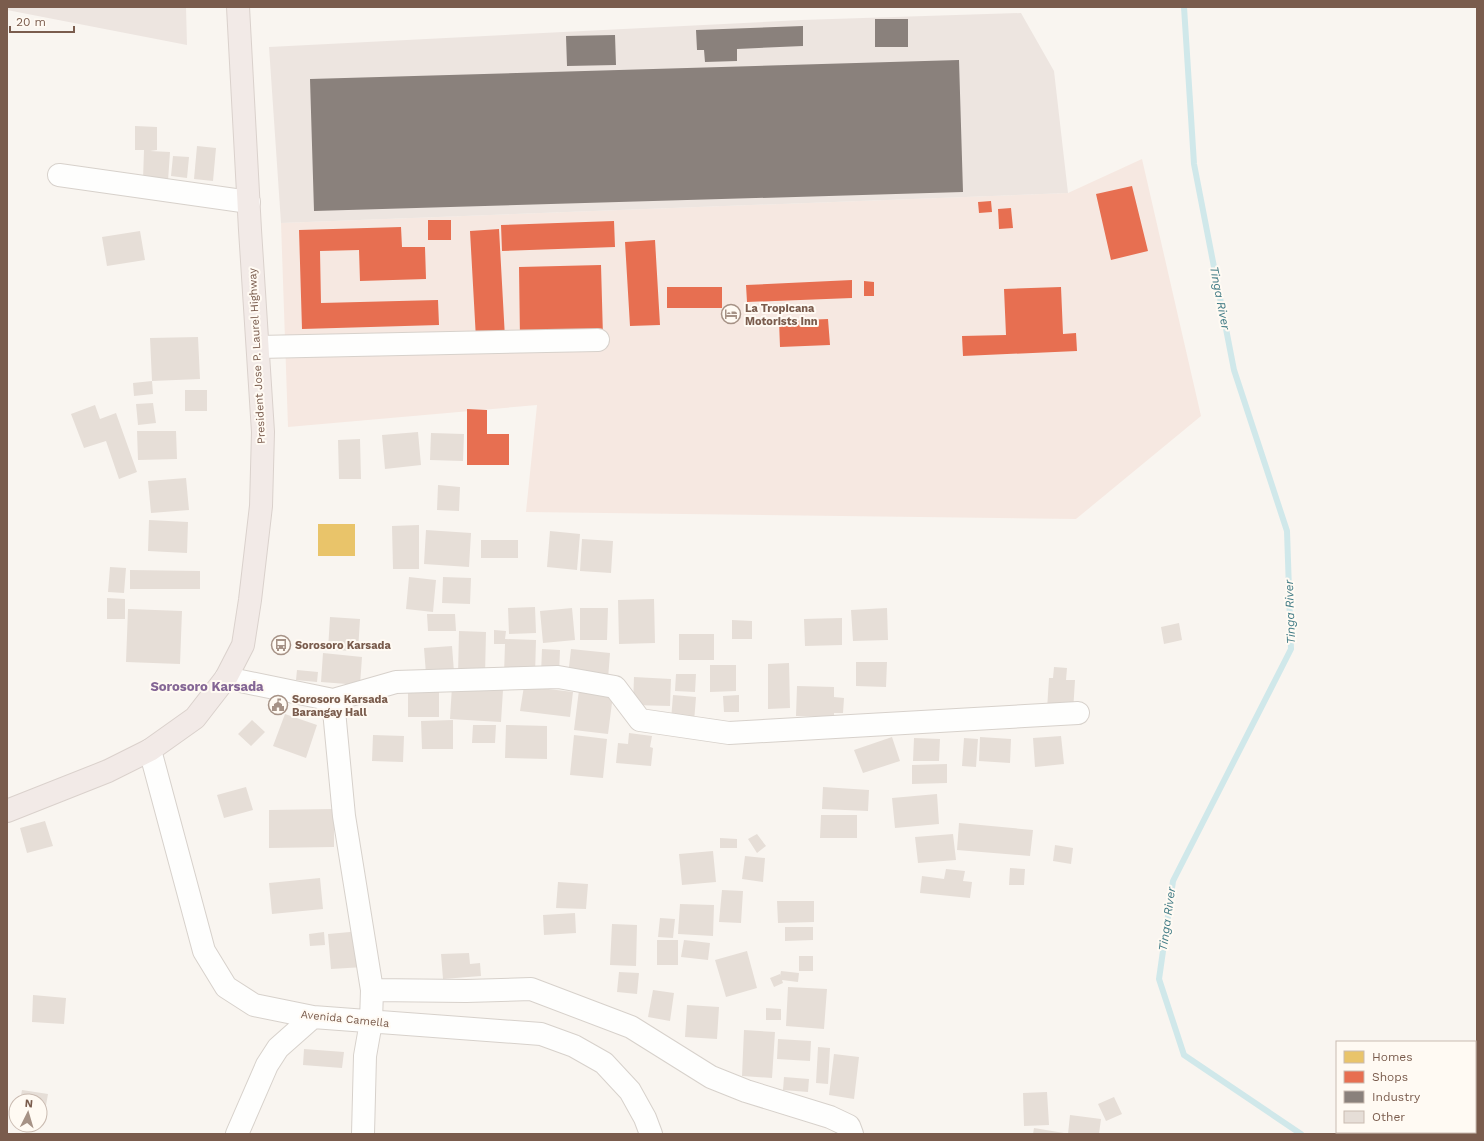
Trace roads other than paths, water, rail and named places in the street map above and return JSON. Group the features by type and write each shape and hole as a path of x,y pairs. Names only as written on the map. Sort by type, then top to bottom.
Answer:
{"highway":[{"name":"President Jose P. Laurel Highway","path":"7,811 108,772 150,750 195,718 226,678 243,645 261,506 263,432 238,7"}],"street":[{"path":"59,175 249,202"},
{"path":"258,347 598,340"},
{"path":"226,678 333,700 396,682 558,677 615,687 640,720 729,733 1078,713"},
{"path":"333,700 344,816 372,990 371,1022 365,1056 364,1134"},
{"name":"Avenida Camella","path":"150,750 204,951 226,987 254,1005 313,1017 541,1034 574,1046 604,1063 630,1091 645,1118 651,1134"},
{"path":"372,990 466,991 531,989 631,1026 711,1077 746,1091 830,1117 849,1126 852,1134"},
{"path":"237,1134 267,1065 278,1048 313,1017"}],"waterway":[{"name":"Tinga River","path":"1184,7 1194,164 1234,370 1287,531 1291,649 1173,881 1159,979 1184,1055 1301,1134"}],"place":[{"name":"La Tropicana Motorists Inn","path":"731,314"},
{"name":"Sorosoro Karsada","path":"281,645"},
{"name":"Sorosoro Karsada Barangay Hall","path":"278,705"}],"district":[{"name":"Sorosoro Karsada","path":"207,686"}]}
